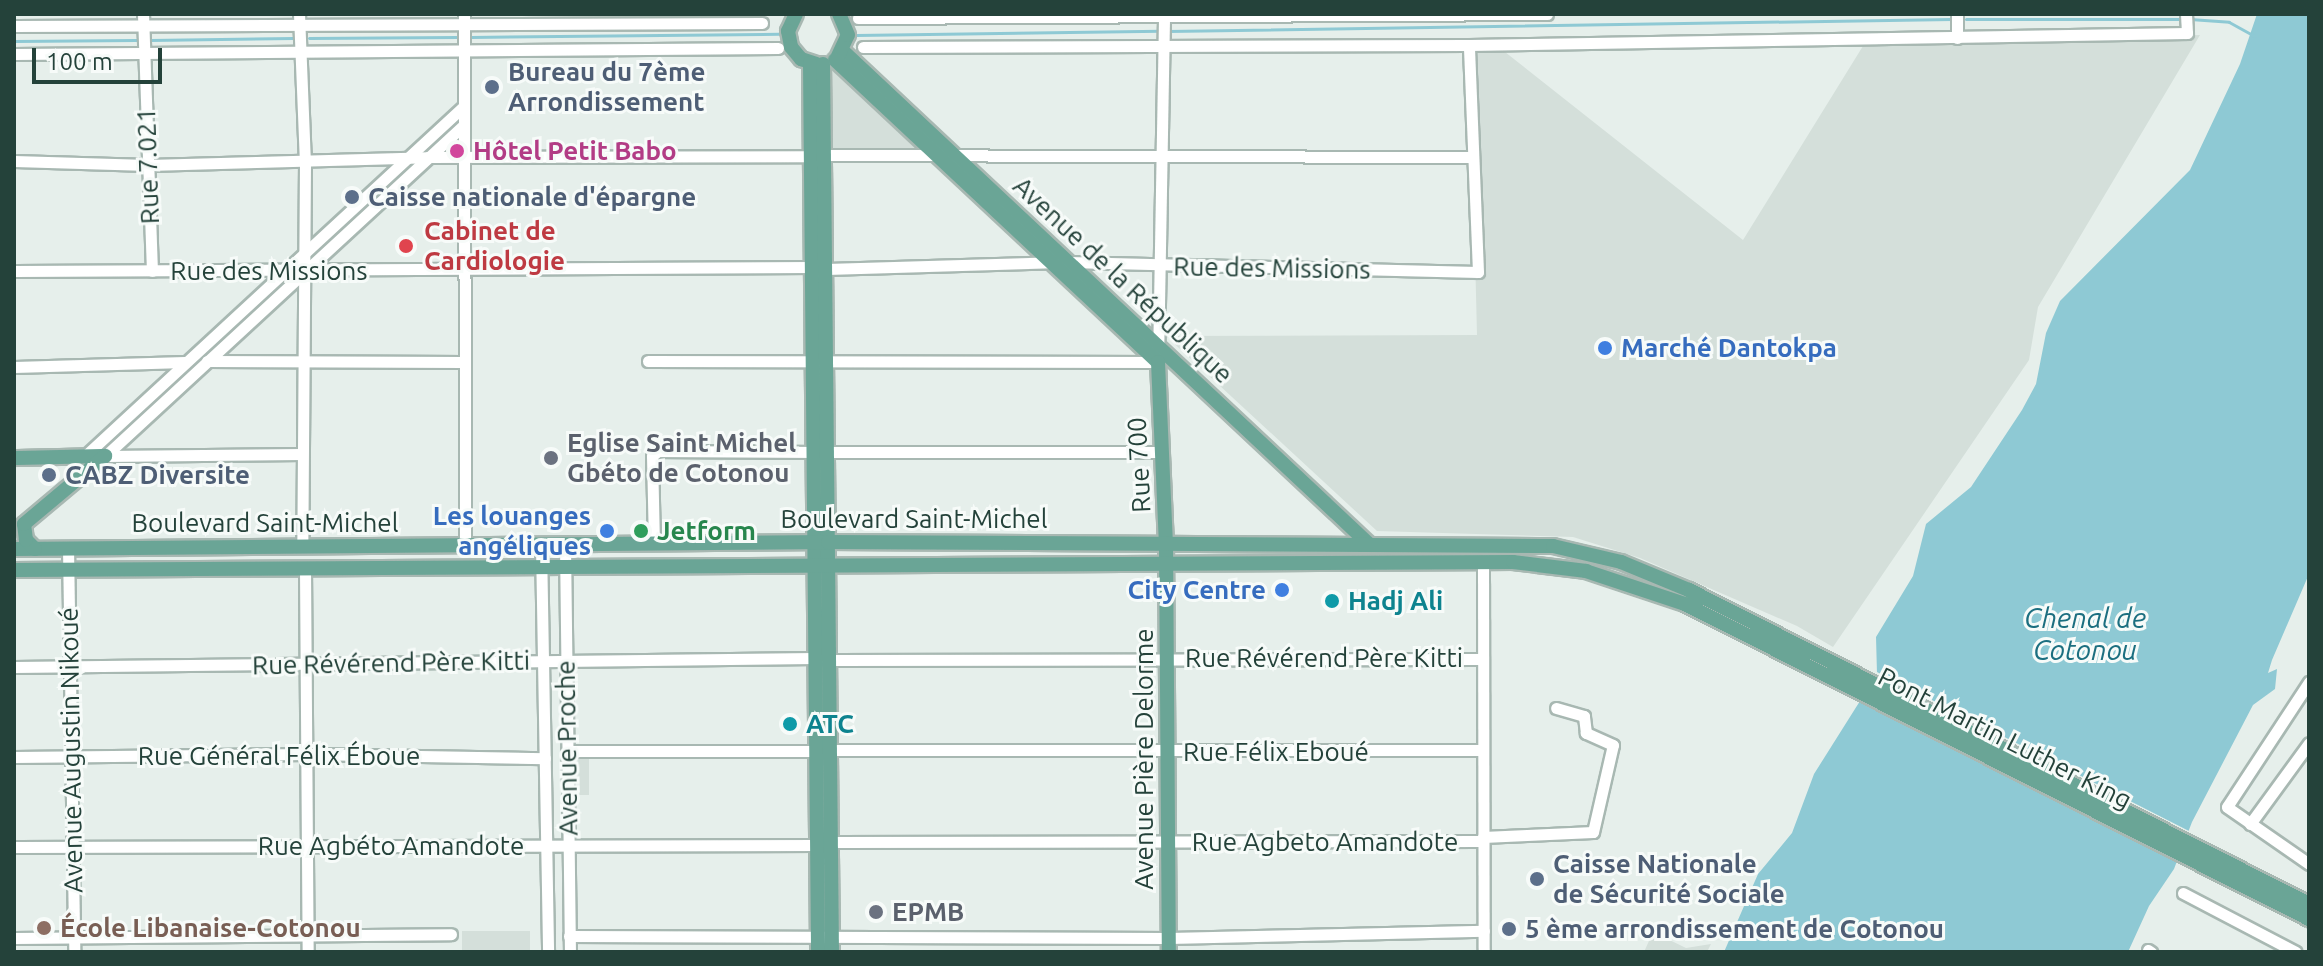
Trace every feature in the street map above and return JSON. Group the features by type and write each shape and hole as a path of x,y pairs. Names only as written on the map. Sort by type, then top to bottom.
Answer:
{"main road":[{"path":"832,952 825,933 818,155 828,59 848,32 839,14"},
{"path":"789,17 792,50 828,59"},
{"name":"Avenue de la République","path":"828,59 940,158 1158,362"},
{"name":"Avenue de la République","path":"828,59 958,158 1370,545"},
{"name":"Rue 700","path":"1158,362 1166,567"},
{"path":"75,480 87,454"},
{"path":"14,458 105,456"},
{"path":"35,549 26,540 24,524 105,456"},
{"name":"Boulevard Saint-Michel","path":"14,549 821,542 1538,545 1598,556 1648,572 1790,648"},
{"path":"14,562 21,570"},
{"name":"Boulevard Saint-Michel","path":"21,570 821,565 1166,567 1483,563 1550,566 1634,583 1790,648"},
{"name":"Avenue Pière Delorme","path":"1166,567 1169,945"},
{"name":"Pont Martin Luther King","path":"1790,648 2205,858"},
{"path":"2205,858 2309,904"},
{"path":"2205,858 2309,919"},
{"path":"818,952 825,933"}],"street":[{"path":"858,18 1164,19 1547,14"},
{"path":"1957,14 1957,38"},
{"path":"863,47 1469,45 2187,33 2186,14"},
{"path":"14,26 144,19 581,17 762,23"},
{"path":"464,18 464,106 461,127 464,158 465,545"},
{"name":"Rue 7.021","path":"144,19 152,271"},
{"path":"299,19 305,163 301,362 302,546"},
{"path":"648,361 819,358 1158,362 1164,19"},
{"path":"14,161 148,165 305,163 428,157 1472,157 1469,45"},
{"path":"14,54 778,48"},
{"path":"87,454 464,106"},
{"path":"105,456 461,127"},
{"name":"Rue des Missions","path":"14,271 286,269 302,274 464,269 819,268 1068,262 1478,272 1472,157"},
{"path":"14,367 208,361 464,362"},
{"path":"654,544 652,456 658,451 1162,452"},
{"path":"105,456 302,454"},
{"name":"Avenue Proche","path":"541,545 548,952"},
{"name":"Avenue Proche","path":"565,545 570,952"},
{"name":"Avenue Augustin Nikoué","path":"68,548 74,952"},
{"path":"1483,563 1484,952"},
{"path":"305,569 308,952"},
{"name":"Rue Révérend Père Kitti","path":"14,667 1168,657 1482,659"},
{"path":"2309,682 2227,807 2309,864"},
{"name":"Rue Agbeto Amandote","path":"824,843 1483,839 1593,832 1612,741 1586,733 1581,714 1556,708"},
{"path":"2250,824 2309,743"},
{"name":"Rue Félix Eboué","path":"567,751 1168,753 1482,750"},
{"name":"Rue Général Félix Éboue","path":"14,757 307,754 545,758"},
{"name":"Rue Agbéto Amandote","path":"14,847 824,843"},
{"path":"2183,893 2296,952"},
{"path":"569,936 825,933 1169,945 1484,931"},
{"path":"14,938 451,934"}],"shaded area":[{"name":"Marché Dantokpa","path":"2200,35 2038,307 2029,360 1833,647 1797,626 1640,558 1573,537 1377,531 1166,336 1477,335 1470,51 1505,52 1743,240 1863,46"},
{"path":"828,70 839,70 925,151 831,151"},
{"path":"570,759 589,759 589,795 570,795"},
{"path":"462,931 530,931 530,952 462,952"},
{"path":"1653,932 1686,948 1711,944 1707,952 1644,952"}],"water":[{"name":"Chenal de Cotonou","path":"2257,14 2309,14 2309,574 2268,673 2277,669 2275,689 2253,705 2192,822 2174,869 2149,906 2128,952 1724,952 1758,874 1792,833 1814,774 1877,674 1876,637 1913,576 1926,524 1971,487 2022,410 2036,384 2046,333 2060,301 2190,170 2240,64"}],"pier":[{"path":"1873,670 2193,833 2179,861 1859,698"}],"waterway":[{"path":"1168,31 1952,19"},
{"path":"1966,19 2182,19"},
{"path":"2190,19 2229,22 2254,36"},
{"path":"856,35 1160,31"},
{"path":"471,37 779,34"},
{"path":"309,38 457,37"},
{"path":"150,40 293,38"},
{"path":"14,41 136,40"}],"place":[{"name":"Bureau du 7ème Arrondissement","path":"492,87"},
{"name":"Hôtel Petit Babo","path":"457,151"},
{"name":"Caisse nationale d'épargne","path":"352,197"},
{"name":"Cabinet de Cardiologie","path":"406,246"},
{"name":"Marché Dantokpa","path":"1605,348"},
{"name":"Eglise Saint Michel Gbéto de Cotonou","path":"551,458"},
{"name":"CABZ Diversite","path":"49,475"},
{"name":"Les louanges angéliques","path":"607,531"},
{"name":"Jetform","path":"641,531"},
{"name":"City Centre","path":"1282,590"},
{"name":"Hadj Ali","path":"1332,601"},
{"name":"ATC","path":"790,724"},
{"name":"Caisse Nationale de Sécurité Sociale","path":"1537,879"},
{"name":"EPMB","path":"876,912"},
{"name":"École Libanaise-Cotonou","path":"44,928"},
{"name":"5 ème arrondissement de Cotonou","path":"1509,929"}]}
